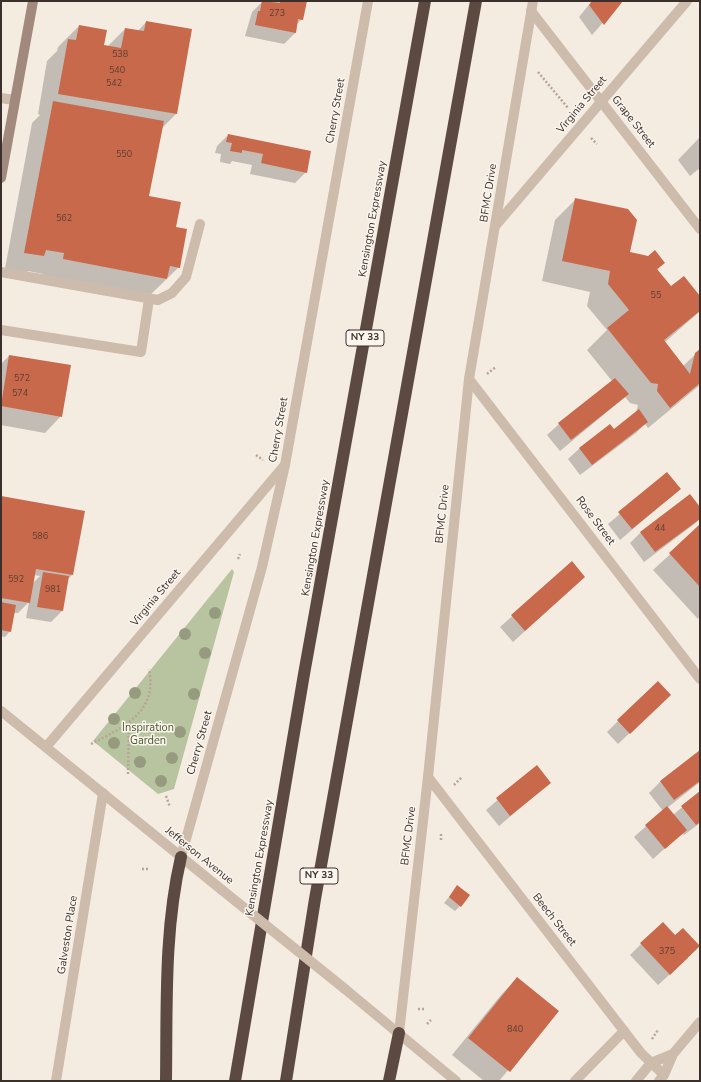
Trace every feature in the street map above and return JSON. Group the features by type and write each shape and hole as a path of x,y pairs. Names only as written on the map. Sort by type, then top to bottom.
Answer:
{"highway":[{"name":"Kensington Expressway","path":"236,1081 304,674 425,1"},
{"name":"NY 33","path":"286,1081 315,900 476,1"},
{"path":"166,1081 168,964 174,888 181,857"},
{"path":"389,1081 399,1033"}],"main road":[{"path":"1,178 33,1"}],"street":[{"name":"Cherry Street","path":"181,857 262,567 285,465 368,1"},
{"name":"Virginia Street","path":"496,225 687,1"},
{"name":"Grape Street","path":"532,6 602,102 700,229"},
{"name":"BFMC Drive","path":"399,1033 428,777 469,379 532,6"},
{"path":"1,98 14,100"},
{"path":"1,272 158,300 172,293 186,277 200,224"},
{"path":"1,330 141,352 149,299"},
{"name":"Rose Street","path":"469,379 700,679"},
{"name":"Virginia Street","path":"46,747 285,465"},
{"name":"Jefferson Avenue","path":"1,711 345,989 456,1081"},
{"name":"Beech Street","path":"428,777 624,1032 651,1063 661,1078"},
{"name":"Galveston Place","path":"56,1081 103,793"},
{"path":"661,1078 673,1054 700,1022"},
{"path":"575,1081 624,1032"},
{"path":"636,1081 651,1063 673,1054"}],"path":[{"path":"538,72 568,108"},
{"path":"591,137 597,144"},
{"path":"487,374 496,367"},
{"path":"256,455 263,460"},
{"path":"238,560 240,554"},
{"path":"91,744 129,723 137,716 147,700 151,676 149,669"},
{"path":"128,774 129,723"},
{"path":"454,785 462,777"},
{"path":"166,796 170,807"},
{"path":"441,834 441,841"},
{"path":"142,869 150,869"},
{"path":"418,1009 424,1009"},
{"path":"427,1024 431,1020"},
{"path":"652,1039 658,1030"}],"green space":[{"name":"Inspiration Garden","path":"232,569 234,572 174,789 158,794 93,741"}],"building":[{"path":"262,1 280,3 280,1 307,1 303,20 298,19 296,33 255,25"},
{"path":"592,1 623,1 604,25 589,5"},
{"path":"146,21 192,29 177,114 58,94 68,39 76,40 79,25 107,30 104,45 121,48 125,28 144,31"},
{"path":"53,101 164,121 149,196 181,202 176,227 187,229 180,268 170,266 167,279 63,259 64,253 46,250 44,256 24,253"},
{"path":"228,134 311,151 307,173 261,163 263,154 242,150 242,153 230,151 232,143 226,142"},
{"path":"575,198 628,209 637,220 630,252 648,256 655,250 665,263 657,269 671,286 684,276 700,296 700,311 664,340 690,374 695,353 700,349 700,383 670,408 657,391 658,384 651,383 607,328 629,310 608,284 610,271 562,261"},
{"path":"9,355 71,365 62,417 1,406"},
{"path":"615,378 629,394 571,440 558,423"},
{"path":"639,409 648,422 592,465 579,448 610,424 614,429"},
{"path":"667,472 681,489 632,529 618,512"},
{"path":"690,494 700,507 700,519 655,552 640,532"},
{"path":"1,496 85,511 73,575 36,569 30,603 1,598"},
{"path":"699,525 700,526 700,587 669,553"},
{"path":"572,561 585,577 525,631 511,615"},
{"path":"43,572 69,576 63,611 37,607"},
{"path":"1,602 16,605 11,632 1,630"},
{"path":"658,681 671,695 630,734 617,720"},
{"path":"700,750 700,781 674,800 660,781"},
{"path":"537,765 551,783 510,816 496,798"},
{"path":"700,791 700,822 696,825 681,806"},
{"path":"667,806 687,830 665,849 645,825"},
{"path":"457,885 470,895 461,907 449,897"},
{"path":"663,922 675,935 683,928 700,946 670,975 640,943"},
{"path":"517,977 559,1011 510,1072 468,1038"}]}
